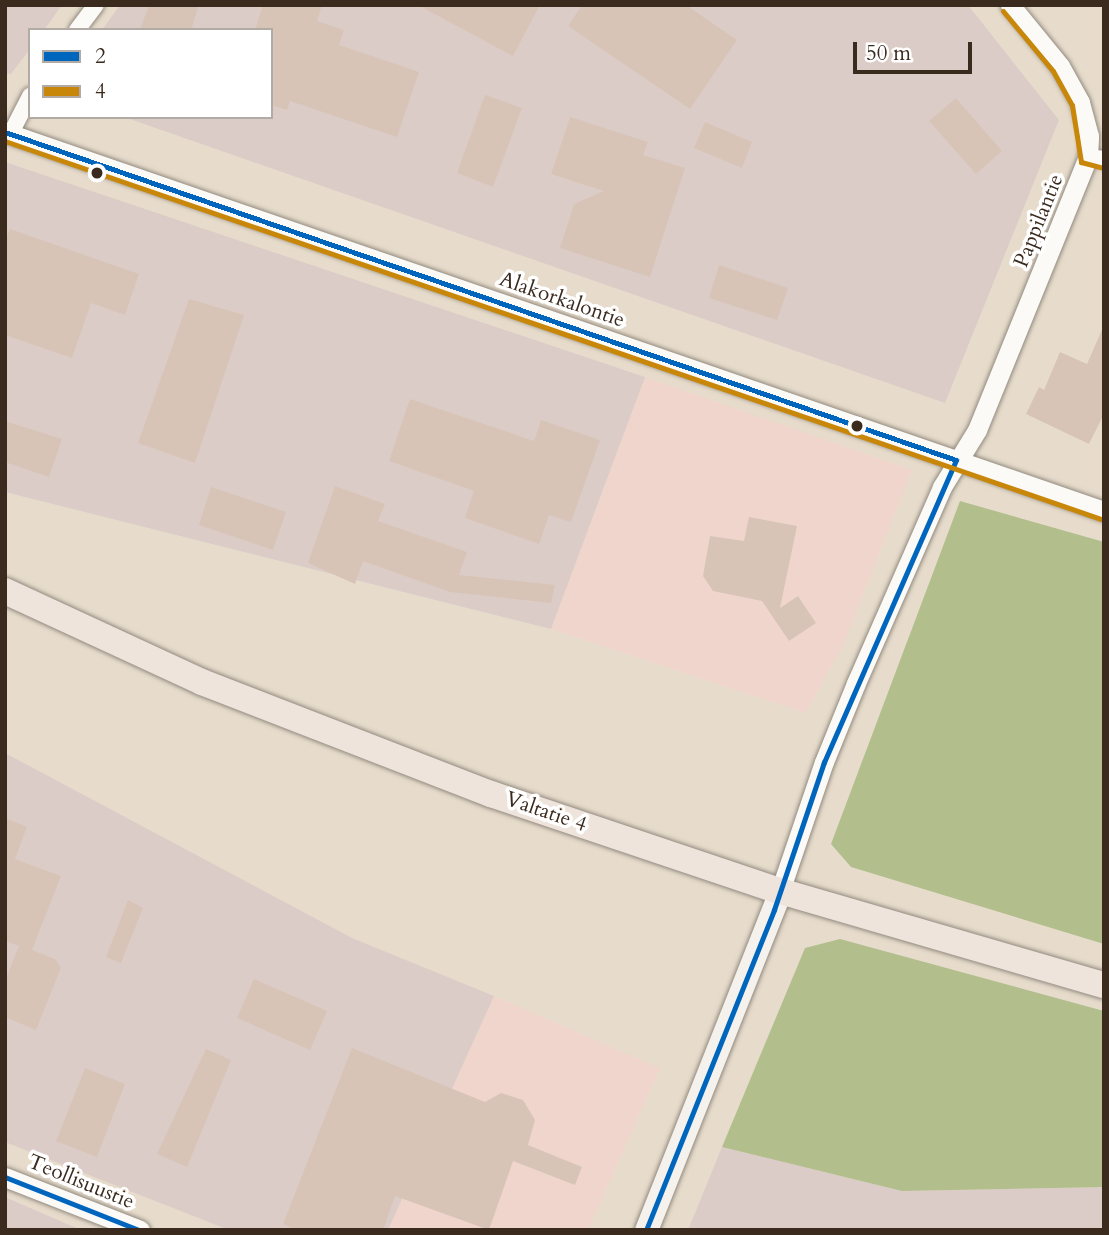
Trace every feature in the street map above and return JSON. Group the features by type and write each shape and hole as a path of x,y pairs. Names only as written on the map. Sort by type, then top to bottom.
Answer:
{"highway":[{"name":"Valtatie 4","path":"5,591 227,692 491,794 780,891 1104,985"}],"main road":[{"path":"646,1230 780,891"}],"street":[{"path":"79,28 96,5"},
{"name":"Pappilantie","path":"780,891 824,762 956,460 977,430 1096,158 1080,102 1060,66 1010,5"},
{"path":"8,132 28,99"},
{"name":"Alakorkalontie","path":"8,132 1104,511"},
{"name":"Teollisuustie","path":"5,1177 140,1230"}],"shaded area":[{"path":"5,5 62,5 45,28 28,28 28,52 11,74 5,73"},
{"path":"120,5 968,5 1059,120 945,403 130,119 273,119 273,28 103,28"},
{"path":"5,162 645,377 551,629 5,492"},
{"path":"645,377 912,470 844,643 806,713 551,629"},
{"path":"5,753 352,938 494,996 388,1230 229,1230 5,1142"},
{"path":"494,996 660,1068 588,1230 388,1230"},
{"path":"722,1147 902,1191 1104,1187 1104,1230 688,1230"},
{"path":"5,1197 81,1230 5,1230"}],"green space":[{"path":"960,501 1104,542 1104,944 851,867 831,844"},
{"path":"840,939 1104,1011 1104,1187 902,1191 722,1147 805,948"}],"building":[{"path":"149,5 199,5 192,28 141,28"},
{"path":"263,5 322,5 317,21 344,30 339,45 419,72 397,137 290,101 287,110 273,106 273,28 256,28"},
{"path":"418,5 540,5 513,56"},
{"path":"582,5 686,5 737,40 690,109 568,26"},
{"path":"485,95 522,108 493,187 457,173"},
{"path":"956,98 1002,151 976,174 929,121"},
{"path":"570,117 648,142 643,155 685,168 650,277 560,248 574,204 604,191 551,174"},
{"path":"705,122 752,142 742,168 694,148"},
{"path":"10,229 139,274 125,315 91,303 72,358 5,335 5,241"},
{"path":"719,265 788,288 777,320 709,298"},
{"path":"189,299 244,315 195,463 138,443"},
{"path":"1104,325 1104,414 1089,444 1026,414 1039,387 1044,390 1060,352 1087,364"},
{"path":"410,399 534,441 541,420 600,440 571,522 549,515 539,544 465,518 474,491 389,461"},
{"path":"5,421 62,439 49,477 5,462"},
{"path":"335,486 385,504 378,521 467,552 459,575 555,585 551,603 450,592 363,561 355,584 308,563"},
{"path":"211,487 286,512 273,550 199,525"},
{"path":"749,517 797,526 780,608 798,596 816,623 789,641 762,601 713,591 703,576 710,536 744,541"},
{"path":"5,818 27,827 15,859 61,876 32,950 55,959 61,968 36,1030 5,1017 5,981 19,946 5,941"},
{"path":"128,900 143,908 121,963 106,957"},
{"path":"254,979 327,1011 310,1050 237,1018"},
{"path":"352,1048 485,1102 501,1093 523,1100 535,1120 528,1145 582,1167 575,1185 513,1161 489,1230 395,1196 383,1230 297,1230 283,1224"},
{"path":"206,1049 231,1060 187,1167 157,1154"},
{"path":"85,1068 125,1084 97,1157 56,1141"}],"transit line":[{"name":"4","path":"1003,11 1053,71 1072,105 1081,162 1103,168"},
{"name":"2","path":"5,132 956,460 824,762 774,910 646,1230"},
{"name":"4","path":"5,141 1101,519"},
{"name":"2","path":"5,1177 139,1230"}]}
